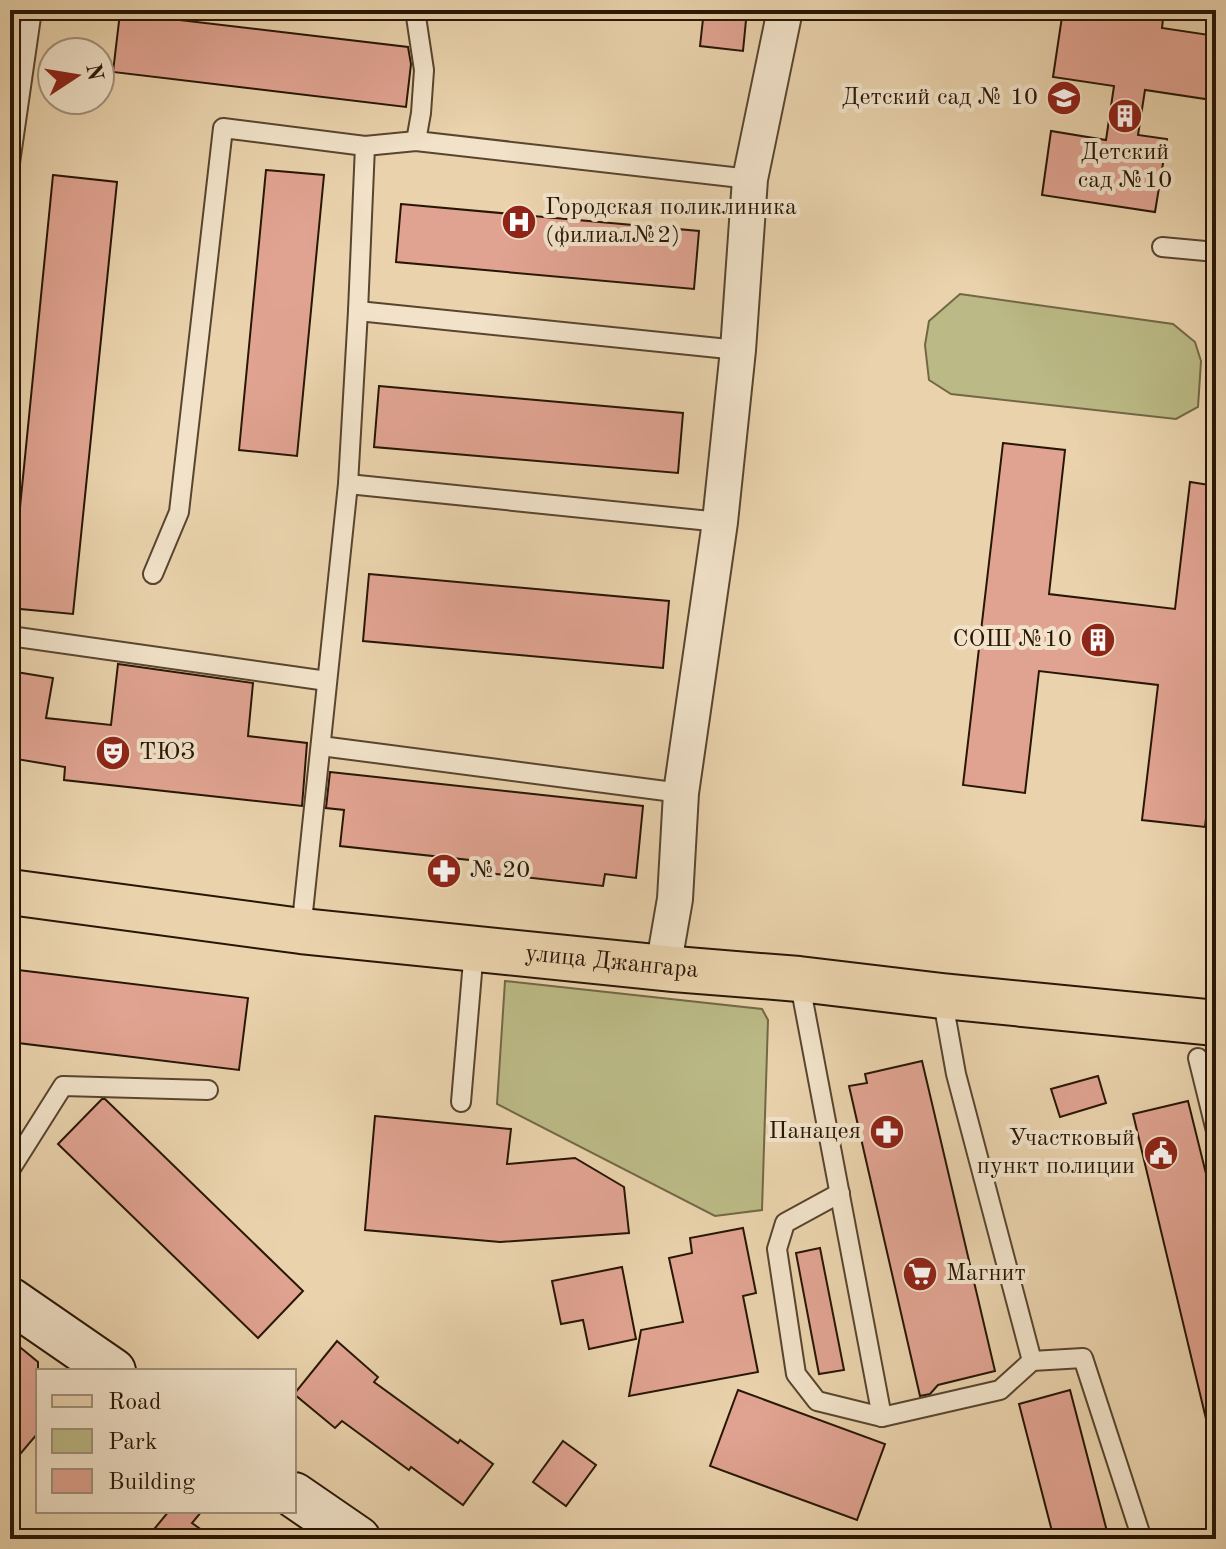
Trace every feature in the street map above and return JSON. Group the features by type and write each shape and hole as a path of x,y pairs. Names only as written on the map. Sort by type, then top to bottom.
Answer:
{"main road":[{"name":"улица Джангара","path":"10,892 301,931 799,979 942,996 1207,1040"}],"street":[{"path":"663,968 675,899 681,793 720,522 738,350 750,179 785,10"},
{"path":"10,1300 110,1369"},
{"path":"296,1496 358,1539"}],"lane":[{"path":"10,163 32,10"},
{"path":"415,10 424,70 416,141"},
{"path":"153,574 179,512 223,128 365,146 416,141 750,179"},
{"path":"301,931 348,484 365,146"},
{"path":"1162,247 1216,252"},
{"path":"358,311 738,350"},
{"path":"348,484 720,522"},
{"path":"10,636 327,681"},
{"path":"321,746 681,793"},
{"path":"461,1102 474,949"},
{"path":"799,979 882,1417"},
{"path":"942,996 956,1074 1032,1361"},
{"path":"1207,1040 1216,1131"},
{"path":"10,1170 63,1086 208,1090"},
{"path":"840,1193 785,1223 777,1249 796,1374 817,1401 882,1417 1000,1390 1032,1361 1083,1358 1142,1539"}],"green space":[{"path":"960,294 1173,324 1195,342 1201,361 1198,407 1176,419 951,394 929,380 925,345 929,321"},
{"path":"505,981 762,1009 768,1020 762,1210 715,1216 497,1104"}],"building":[{"path":"704,10 747,10 743,51 700,46"},
{"name":"Детский сад №10","path":"1063,10 1135,18 1136,10 1164,10 1162,28 1216,36 1216,75 1212,100 1145,90 1138,135 1167,139 1155,212 1042,195 1051,131 1106,140 1114,86 1053,77"},
{"path":"120,13 408,47 411,64 406,107 116,72"},
{"path":"266,170 324,175 297,456 239,450"},
{"path":"53,175 117,182 73,614 10,608"},
{"path":"401,204 699,231 694,289 396,262"},
{"path":"379,386 683,413 678,473 374,447"},
{"name":"СОШ №10","path":"1003,443 1065,450 1049,594 1175,609 1190,482 1216,486 1216,731 1205,827 1142,820 1158,685 1039,671 1025,793 963,785"},
{"path":"369,574 669,601 663,668 363,641"},
{"path":"118,664 253,683 248,736 307,743 302,806 64,780 65,767 10,758 10,671 53,678 46,718 111,725"},
{"path":"330,772 643,806 636,878 605,874 603,886 487,873 488,862 340,846 344,810 326,808"},
{"path":"10,969 248,998 239,1070 10,1042"},
{"path":"922,1061 995,1371 938,1385 930,1394 920,1396 849,1086 867,1083 865,1074"},
{"path":"1098,1076 1106,1103 1060,1117 1051,1089"},
{"path":"102,1099 303,1291 258,1338 58,1144"},
{"path":"1188,1101 1216,1214 1216,1422 1207,1423 1133,1114"},
{"path":"375,1116 511,1129 507,1164 575,1158 624,1187 629,1233 500,1242 365,1230"},
{"path":"743,1228 756,1293 743,1296 758,1372 629,1396 641,1330 683,1322 669,1258 692,1253 690,1238"},
{"path":"820,1248 844,1370 819,1374 796,1253"},
{"path":"622,1267 636,1339 589,1349 583,1320 561,1324 552,1281"},
{"path":"337,1341 378,1377 374,1382 458,1443 460,1440 493,1464 463,1505 342,1421 335,1428 296,1396 296,1392"},
{"path":"21,1348 38,1362 38,1369 36,1435 10,1466 10,1361"},
{"path":"738,1390 885,1444 857,1520 710,1466"},
{"path":"1070,1390 1109,1539 1054,1539 1019,1404"},
{"path":"563,1441 596,1465 566,1506 533,1482"},
{"path":"167,1513 200,1513 192,1523 214,1539 146,1539"}],"place":[{"name":"Детский сад № 10","path":"1064,98"},
{"name":"Детский сад №10","path":"1125,116"},
{"name":"Городская поликлиника (филиал№2)","path":"519,222"},
{"name":"СОШ №10","path":"1098,640"},
{"name":"ТЮЗ","path":"113,753"},
{"name":"№ 20","path":"444,871"},
{"name":"Панацея","path":"887,1132"},
{"name":"Участковый пункт полиции","path":"1161,1153"},
{"name":"Магнит","path":"920,1274"}]}
